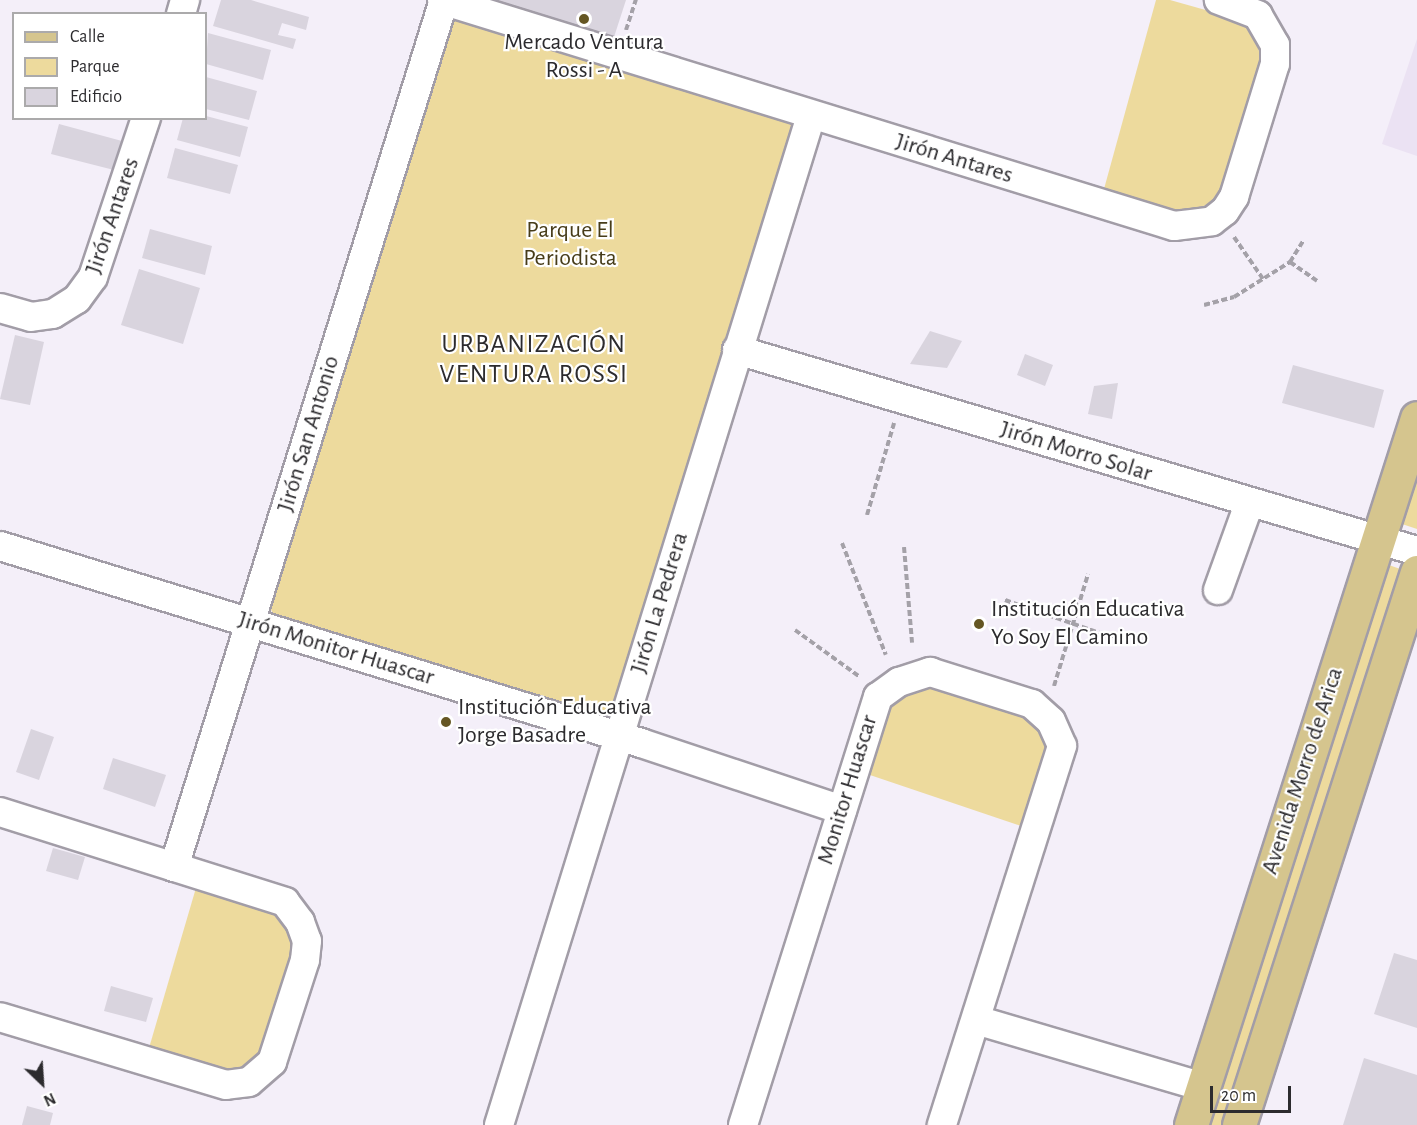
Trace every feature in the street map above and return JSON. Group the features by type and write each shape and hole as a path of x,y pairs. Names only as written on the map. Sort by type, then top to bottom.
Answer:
{"main road":[{"name":"Avenida Morro de Arica","path":"1191,1125 1417,417"},
{"name":"Avenida Morro de Arica","path":"1239,1125 1417,572"}],"street":[{"name":"Jirón Antares","path":"443,0 810,116 1174,226 1196,226 1221,214"},
{"name":"Jirón San Antonio","path":"174,867 443,0"},
{"path":"1219,0 1258,15 1275,45 1275,64 1234,197 1221,214"},
{"name":"Jirón La Pedrera","path":"498,1125 810,116"},
{"name":"Jirón Antares","path":"0,308 31,317 53,314 77,299 93,278 145,120"},
{"name":"Jirón Morro Solar","path":"736,350 1376,542 1417,551"},
{"path":"1218,590 1249,504"},
{"name":"Jirón Monitor Huascar","path":"0,546 620,736 842,810"},
{"name":"Monitor Huascar","path":"743,1125 878,697 899,682 930,672 1032,704 1051,721 1062,746 942,1125"},
{"path":"0,812 285,902 300,922 307,941 305,960 272,1062 249,1082 226,1085 0,1017"},
{"path":"976,1020 1203,1087"}],"path":[{"path":"1221,214 1263,279"},
{"path":"1204,305 1234,297 1290,262 1303,241"},
{"path":"1290,262 1317,281"},
{"path":"867,514 901,400"},
{"path":"842,543 886,655"},
{"path":"904,547 912,643"},
{"path":"1053,686 1089,574"},
{"path":"1005,600 1072,625 1124,641"},
{"path":"795,630 861,677"}],"shaded area":[{"path":"1417,39 1417,156 1382,144"}],"green space":[{"path":"1156,0 1170,0 1241,20 1256,39 1261,59 1221,190 1210,204 1184,212 1104,189"},
{"name":"Parque El Periodista","path":"464,15 787,118 798,131 609,719 273,614 268,602 450,20"},
{"path":"1417,467 1417,529 1399,523"},
{"path":"1386,564 1406,571 1227,1125 1205,1125"},
{"path":"910,682 1015,702 1055,746 1027,828 864,773 884,702"},
{"path":"198,881 286,908 303,944 260,1063 226,1077 149,1048"}],"building":[{"path":"221,0 251,0 309,17 306,30 282,23 278,35 296,39 293,49 213,26"},
{"name":"Mercado Ventura Rossi - A","path":"484,0 626,0 614,37"},
{"path":"208,33 271,50 263,80 207,64"},
{"path":"207,77 257,91 249,120 207,109"},
{"path":"207,116 248,127 240,157 177,140 182,120 207,120"},
{"path":"59,124 122,141 114,170 51,154"},
{"path":"175,148 238,165 230,194 167,178"},
{"path":"150,229 212,246 205,275 142,258"},
{"path":"139,269 200,288 183,344 121,325"},
{"path":"930,331 962,341 947,368 910,364"},
{"path":"15,335 44,342 30,405 0,399"},
{"path":"1025,354 1053,365 1045,386 1017,375"},
{"path":"1293,365 1384,390 1374,428 1282,403"},
{"path":"1118,383 1112,419 1088,414 1094,386"},
{"path":"31,729 54,737 39,780 16,772"},
{"path":"113,758 166,775 155,807 103,789"},
{"path":"53,848 85,857 78,880 46,871"},
{"path":"1394,953 1417,960 1417,1028 1374,1014"},
{"path":"111,986 153,998 146,1022 104,1011"},
{"path":"1364,1058 1417,1075 1417,1125 1343,1125"},
{"path":"27,1106 53,1113 50,1125 22,1125"}],"place":[{"name":"Mercado Ventura Rossi - A","path":"584,19"},
{"name":"Institución Educativa Yo Soy El Camino","path":"979,624"},
{"name":"Institución Educativa Jorge Basadre","path":"446,722"}],"district":[{"name":"URBANIZACIÓN VENTURA ROSSI","path":"534,360"}]}
